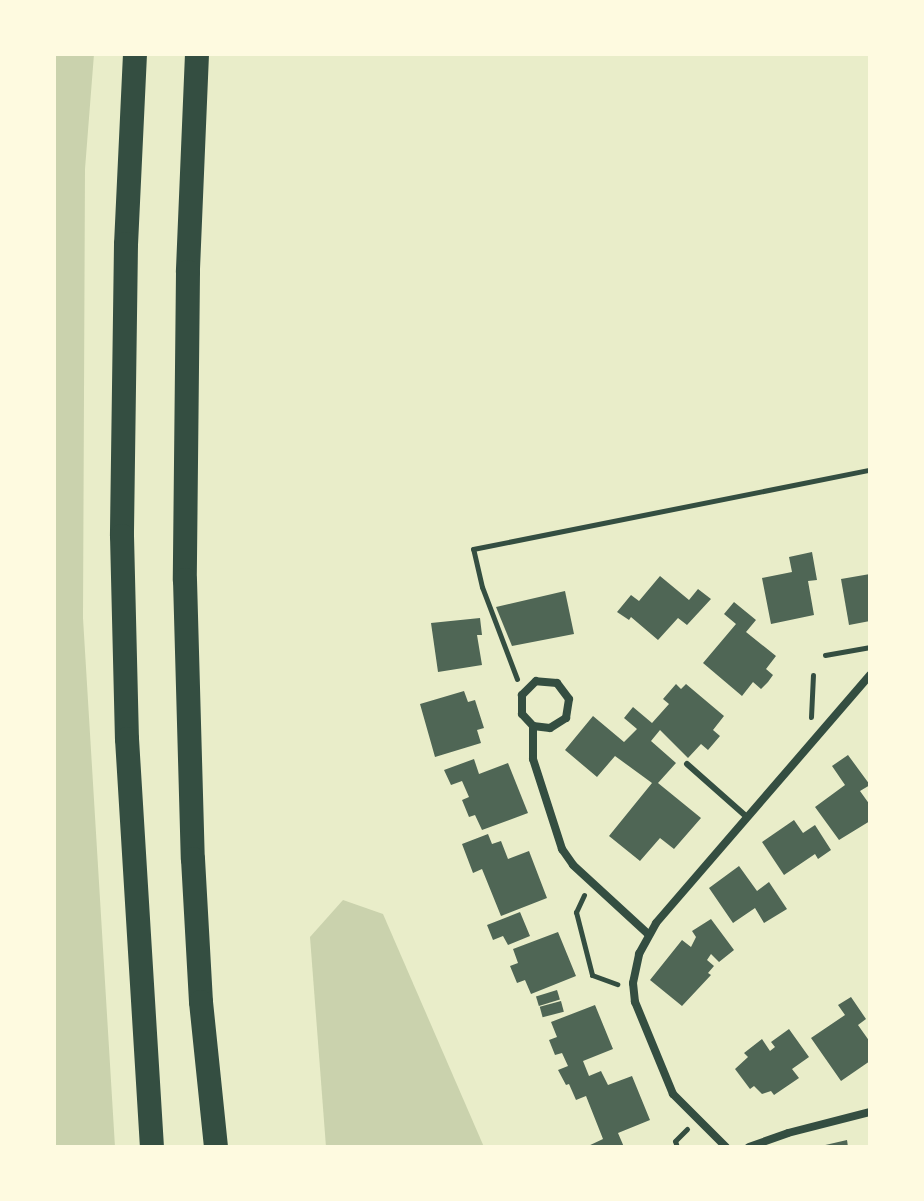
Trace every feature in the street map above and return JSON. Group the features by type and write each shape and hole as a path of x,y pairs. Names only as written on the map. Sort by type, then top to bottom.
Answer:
{"highway":[{"path":"135,54 126,244 122,536 130,814 152,1147"},
{"path":"197,54 188,272 185,580 193,859 201,1002 216,1147"}],"street":[{"path":"726,1147 673,1094 633,990 639,954 648,934 870,675"},
{"path":"536,681 557,683 569,699 566,718 550,728 533,726 522,714 522,695 536,681"},
{"path":"533,726 533,759 562,849 648,934"},
{"path":"749,1147 788,1133 870,1112"}],"lane":[{"path":"687,764 747,817"}],"path":[{"path":"522,695 482,587 473,549 870,470"},
{"path":"825,655 870,647"},
{"path":"813,675 810,716 819,732"},
{"path":"591,881 576,912 592,975 633,990"},
{"path":"677,1147 675,1141 696,1120"}],"green space":[{"path":"54,54 94,54 85,169 83,618 115,1147 54,1147"},
{"path":"343,900 383,914 484,1147 326,1147 310,937"}],"building":[{"path":"812,552 817,580 808,581 814,615 771,624 762,578 792,572 789,557"},
{"path":"870,574 870,621 849,625 841,579"},
{"path":"660,576 689,600 698,589 711,599 687,625 678,618 658,640 631,617 629,620 617,612 631,595 639,601"},
{"path":"565,591 574,634 512,646 496,607"},
{"path":"734,602 756,620 746,632 776,656 766,669 773,675 768,682 761,689 753,682 742,696 703,663 736,624 724,614"},
{"path":"480,618 482,635 477,635 482,665 438,672 431,623"},
{"path":"676,684 681,689 686,684 724,716 713,730 720,736 708,750 701,744 688,758 660,730 651,741 676,763 658,783 701,818 674,849 660,838 640,861 609,836 652,783 615,756 597,777 565,750 593,716 624,742 637,729 624,718 633,707 652,723 669,704 663,699"},
{"path":"464,691 468,702 475,700 484,728 477,730 481,743 435,757 420,704"},
{"path":"848,755 870,785 860,791 870,805 870,821 839,840 815,807 845,785 832,766"},
{"path":"474,759 479,774 508,763 528,813 482,830 475,815 469,817 462,800 469,797 462,781 451,785 444,770"},
{"path":"794,820 803,833 815,825 831,850 818,859 815,854 784,875 762,842"},
{"path":"488,834 492,844 501,841 508,859 529,851 547,898 501,916 482,869 473,873 462,844"},
{"path":"739,866 757,891 769,882 787,909 764,923 755,908 733,923 709,888"},
{"path":"520,912 530,936 508,945 503,936 493,940 487,925"},
{"path":"711,919 734,950 719,962 711,954 707,960 714,966 708,973 711,975 682,1006 650,980 682,940 691,947 696,937 692,931"},
{"path":"558,932 576,976 531,994 525,980 517,983 510,966 518,963 513,949"},
{"path":"557,990 560,1000 539,1006 536,996"},
{"path":"851,997 866,1019 858,1025 870,1042 870,1061 841,1081 811,1038 845,1015 838,1005"},
{"path":"561,1001 564,1012 543,1017 540,1007"},
{"path":"595,1005 613,1049 583,1061 589,1076 601,1071 608,1085 632,1076 650,1120 618,1133 624,1147 586,1147 603,1139 586,1096 576,1100 569,1084 566,1085 558,1070 568,1066 562,1053 555,1055 549,1040 557,1037 551,1022"},
{"path":"789,1029 809,1057 792,1069 799,1078 774,1095 771,1091 762,1094 754,1086 750,1089 735,1069 748,1057 744,1053 762,1039 770,1051 775,1047 771,1042"},
{"path":"847,1140 848,1147 821,1147 821,1146"}]}
